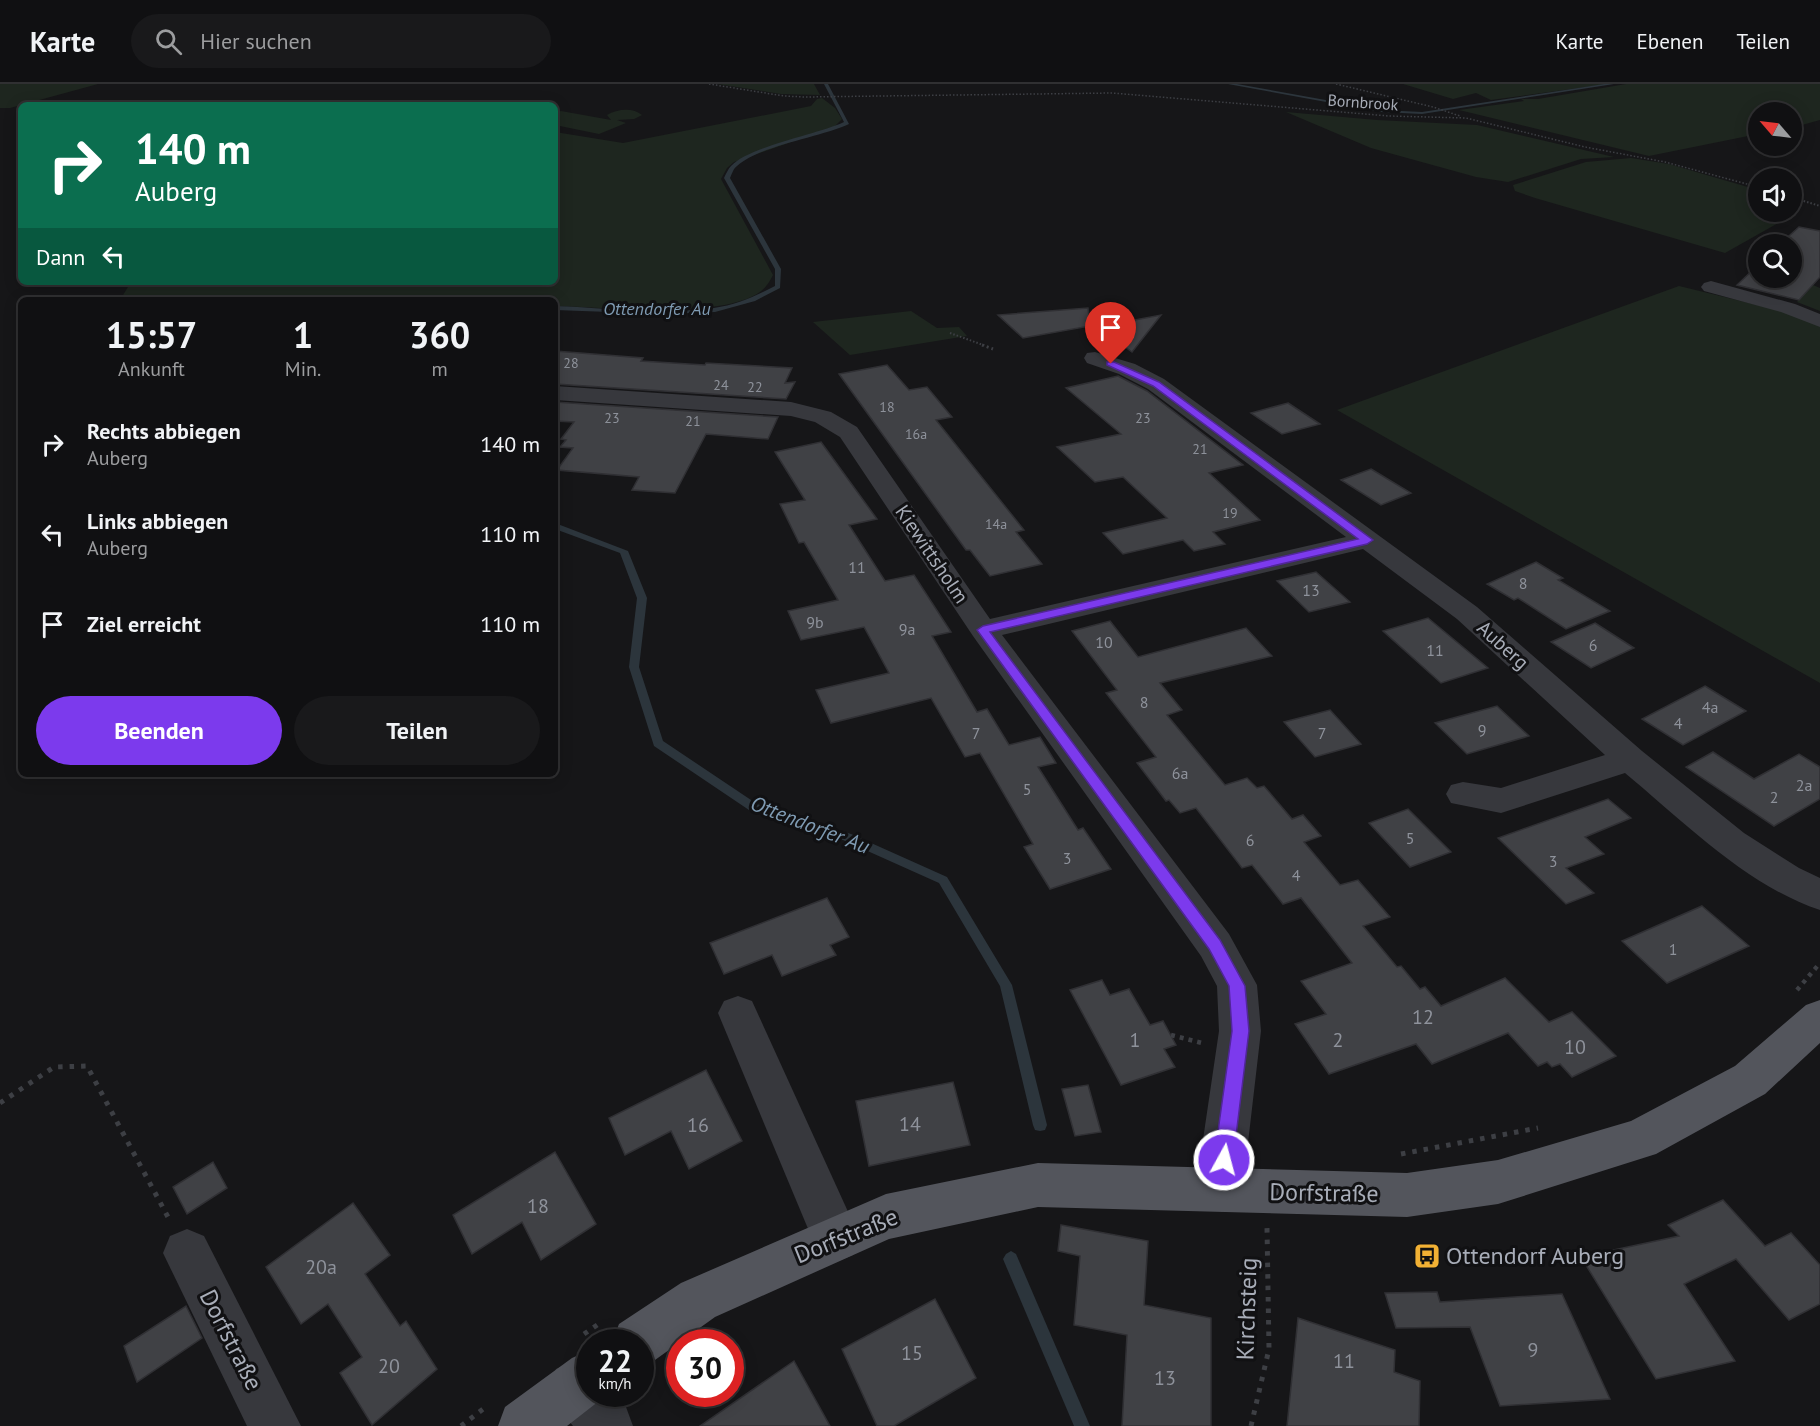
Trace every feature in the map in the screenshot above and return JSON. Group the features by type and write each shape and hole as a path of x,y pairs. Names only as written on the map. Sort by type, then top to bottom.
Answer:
{"main road":[{"name":"Dorfstraße","path":"654,1330 698,1300 886,1217 1038,1185 1407,1195 1498,1182 1640,1139 1750,1080 1820,1017"},
{"path":"524,1426 576,1386"}],"street":[{"path":"1711,287 1788,308 1820,321"},
{"name":"Auberg","path":"1095,358 1126,369 1156,384 1467,613 1630,759 1731,842 1786,878 1820,895"},
{"name":"Kiewittsholm","path":"558,393 791,409 835,422 849,432 983,630 1215,945 1237,986 1240,1031 1222,1190"},
{"path":"983,630 1367,540"},
{"path":"1463,794 1501,801 1630,759"},
{"path":"738,1013 836,1238"},
{"name":"Dorfstraße","path":"187,1253 275,1426"},
{"path":"596,1407 607,1426"}],"path":[{"name":"Bornbrook","path":"709,84 784,96 1112,93 1389,116 1466,118 1584,147 1665,162 1748,184"},
{"path":"1335,84 1432,107 1466,118"},
{"path":"1802,200 1820,206"},
{"path":"950,333 984,348 993,349"},
{"path":"0,1103 54,1067 87,1065 187,1253"},
{"name":"Kirchsteig","path":"1251,1426 1269,1349 1266,1192"}],"shaded area":[{"path":"0,84 98,84 32,102 18,102 18,106 10,108 0,108"},
{"path":"717,84 814,84 820,95 781,94"},
{"path":"1403,84 1608,84 1491,100 1476,93 1453,99"},
{"path":"1626,84 1820,84 1820,120 1802,125 1802,102 1748,102 1748,136 1649,156 1459,110 1524,101 1521,99 1538,99"},
{"path":"822,98 835,108 842,119 834,127 734,162 727,168 721,179 773,275 761,291 737,302 687,309 629,309 558,306 558,297 122,297 129,285 558,285 558,132 623,143 811,106 817,99"},
{"path":"620,110 630,110 642,115 634,119 617,120 626,123 599,134 558,126 558,112 611,120 607,115"},
{"path":"1286,112 1377,120 1477,125 1614,157 1581,159 1508,182 1476,177 1371,148"},
{"path":"1631,158 1669,164 1748,187 1748,222 1780,222 1759,234 1748,234 1748,240 1725,253 1515,191 1513,185 1586,162"},
{"path":"1813,285 1820,288 1820,311 1797,302"},
{"path":"1679,286 1786,312 1820,325 1820,683 1337,410"},
{"path":"911,311 937,328 959,327 967,336 850,355 813,322"}],"building":[{"path":"1799,227 1820,231 1820,277 1799,300 1749,288 1802,288 1802,234 1791,234"},
{"path":"1748,275 1748,288 1737,285"},
{"path":"1088,308 1090,326 1023,338 998,315"},
{"path":"1161,315 1132,352 1098,327"},
{"path":"558,351 643,358 641,361 792,368 785,383 795,382 786,399 558,384"},
{"path":"887,365 909,390 927,387 952,417 936,420 1024,530 1016,532 1042,564 990,576 970,550 966,550 839,374"},
{"path":"1118,376 1147,391 1243,465 1209,473 1260,520 1213,532 1225,544 1194,551 1183,540 1123,554 1103,533 1167,518 1123,477 1095,482 1057,447 1121,434 1066,388"},
{"path":"558,402 778,417 768,439 706,434 675,493 632,490 639,477 558,470 573,448 560,447 566,440 561,439 574,422 558,421"},
{"path":"1288,403 1320,424 1282,434 1251,413"},
{"path":"821,442 877,519 849,525 885,581 914,575 951,632 932,636 977,712 987,709 1009,745 1040,737 1056,763 1038,767 1078,830 1083,828 1111,869 1050,889 1024,847 1033,844 980,753 965,757 931,698 831,723 816,690 889,673 864,627 801,640 788,611 838,600 804,542 799,543 780,504 805,500 775,452"},
{"path":"1371,469 1411,493 1381,505 1341,480"},
{"path":"1536,562 1563,578 1558,580 1610,611 1566,629 1518,598 1514,600 1487,584"},
{"path":"1316,572 1350,602 1309,612 1277,581"},
{"path":"1428,618 1488,668 1441,683 1383,631"},
{"path":"1110,621 1138,657 1246,628 1272,656 1160,683 1182,710 1167,715 1225,785 1247,778 1257,788 1264,786 1292,819 1303,815 1321,836 1304,842 1340,885 1358,880 1390,917 1363,926 1397,967 1401,966 1420,989 1425,987 1441,1006 1505,978 1549,1022 1572,1012 1616,1056 1572,1077 1560,1064 1552,1067 1547,1062 1538,1066 1508,1033 1432,1064 1416,1044 1329,1074 1295,1024 1326,1014 1301,981 1352,963 1301,898 1283,904 1252,865 1242,868 1196,808 1180,813 1169,800 1166,801 1137,763 1156,757 1106,693 1117,690 1072,631"},
{"path":"1595,623 1634,648 1591,668 1551,642"},
{"path":"1705,686 1746,711 1683,745 1642,719"},
{"path":"1497,706 1529,736 1467,754 1435,723"},
{"path":"1330,710 1361,744 1315,757 1284,722"},
{"path":"1713,752 1754,779 1799,754 1820,767 1820,799 1774,826 1686,767"},
{"path":"1608,799 1631,818 1585,837 1604,854 1566,868 1594,893 1566,904 1498,838"},
{"path":"1408,809 1451,852 1410,867 1369,823"},
{"path":"827,898 849,937 830,945 836,955 782,976 772,955 724,974 710,943"},
{"path":"1702,906 1749,946 1667,983 1622,941"},
{"path":"1102,980 1110,995 1129,989 1150,1025 1163,1021 1176,1045 1164,1049 1175,1067 1121,1085 1070,990"},
{"path":"706,1070 742,1141 689,1169 671,1131 625,1155 609,1118"},
{"path":"953,1082 970,1145 869,1166 856,1101"},
{"path":"1088,1085 1101,1132 1075,1136 1062,1089"},
{"path":"555,1152 596,1224 541,1260 522,1222 472,1254 453,1215"},
{"path":"213,1162 227,1188 187,1214 173,1187"},
{"path":"1723,1200 1765,1246 1791,1233 1820,1265 1820,1304 1789,1320 1736,1259 1684,1284 1735,1361 1656,1379 1581,1257 1679,1236 1668,1225"},
{"path":"353,1203 390,1255 365,1274 400,1326 406,1321 437,1369 372,1425 340,1373 362,1357 328,1304 301,1324 266,1267"},
{"path":"1061,1225 1148,1241 1144,1305 1211,1318 1211,1426 1122,1426 1127,1335 1074,1325 1080,1256 1058,1251"},
{"path":"1437,1292 1440,1302 1562,1294 1610,1399 1500,1406 1470,1327 1396,1328 1385,1293"},
{"path":"935,1299 976,1378 894,1426 877,1426 842,1349"},
{"path":"186,1306 202,1338 137,1382 124,1346"},
{"path":"1298,1318 1395,1350 1394,1372 1420,1381 1419,1426 1287,1426"},
{"path":"794,1361 830,1426 700,1426 727,1407 744,1407 744,1396"}],"waterway":[{"name":"Ottendorfer Au","path":"558,308 664,312 715,310 753,300 778,287 778,269 727,178 734,166 756,153 820,134 847,123 826,84"},
{"path":"1230,84 1381,111 1422,113 1612,84"},
{"name":"Ottendorfer Au","path":"558,527 624,551 642,598 634,667 658,743 753,807 847,837 943,880 1006,985 1040,1125"},
{"name":"Ottendorfer Au","path":"1011,1259 1082,1426"}],"place":[{"name":"Ottendorf Auberg","path":"1427,1256"}],"route":[{"path":"1111,364 1156,384 1367,540 983,630 1215,945 1237,986 1240,1031 1224,1160"}]}
